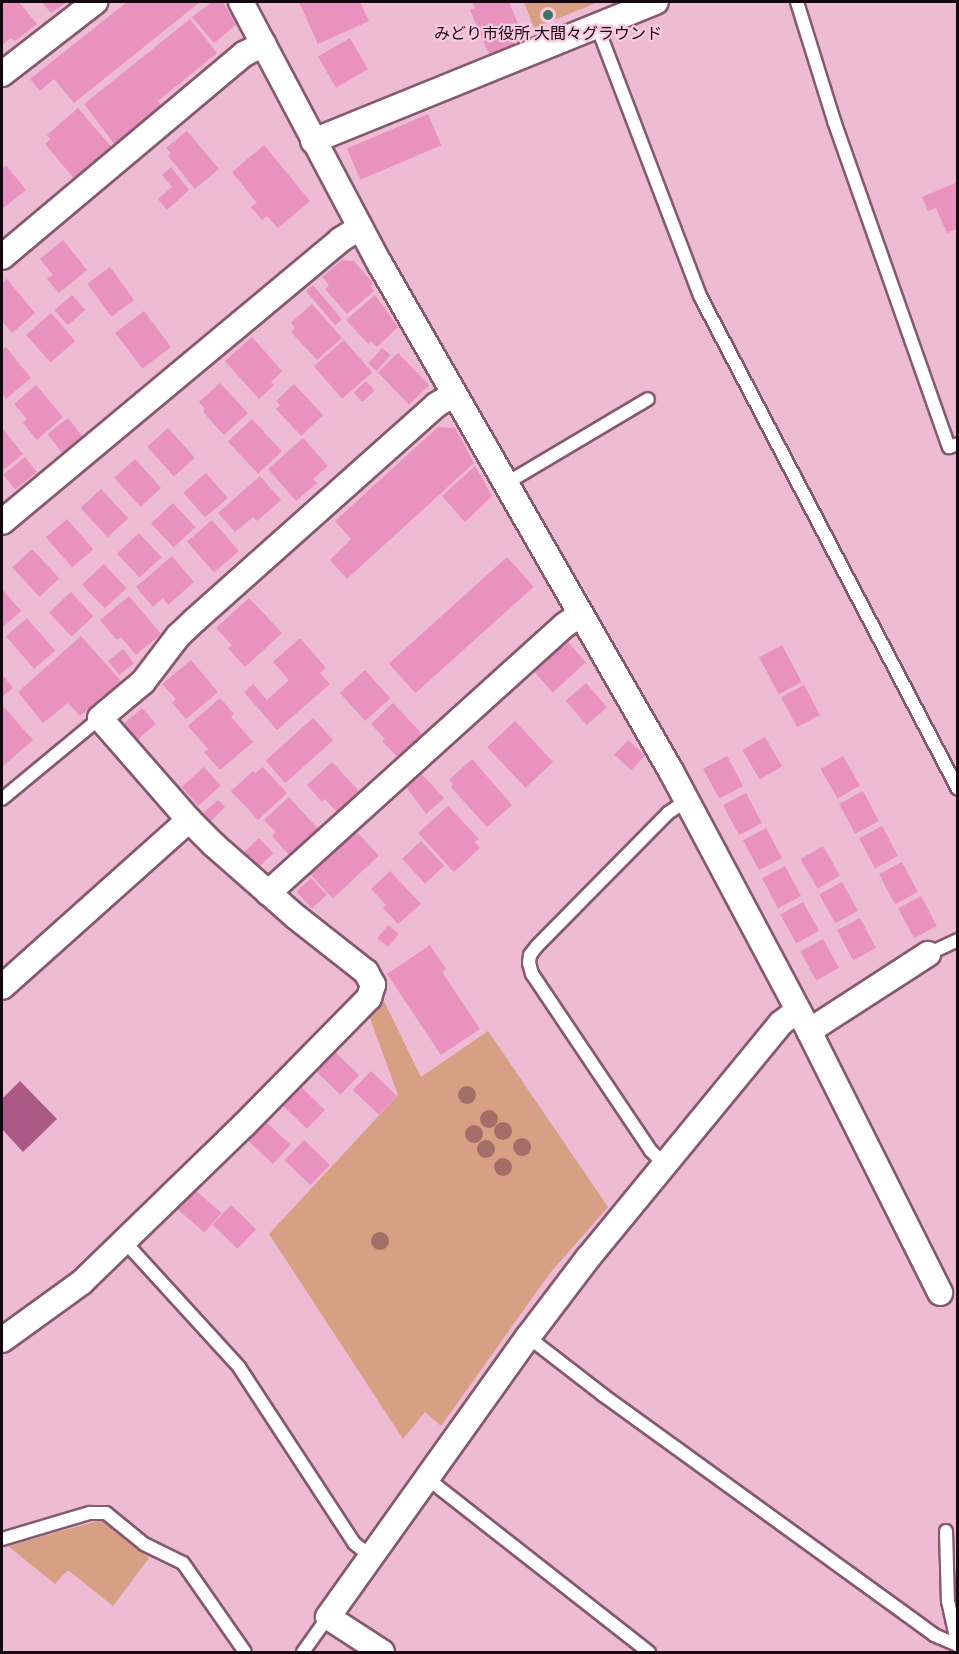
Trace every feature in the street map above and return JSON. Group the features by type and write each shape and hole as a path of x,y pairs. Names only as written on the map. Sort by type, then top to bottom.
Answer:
{"street":[{"path":"2,74 95,2"},
{"path":"241,2 359,228 686,801 803,1021 940,1293"},
{"path":"313,141 656,2"},
{"path":"2,257 244,54 264,44"},
{"path":"2,522 340,240 359,228"},
{"path":"2,1340 82,1282 125,1242 365,1005 372,992 373,985 366,972 268,893 189,820 100,717 143,681 178,636 195,620 436,405 454,394"},
{"path":"268,893 580,614"},
{"path":"2,987 189,820"},
{"path":"382,1653 328,1617 528,1337 781,1023 803,1021 928,954"}],"lane":[{"path":"797,2 834,121 949,447 957,444"},
{"path":"597,26 700,296 957,789"},
{"path":"505,484 648,399"},
{"path":"2,799 100,717"},
{"path":"665,1165 651,1151 545,994 532,974 529,963 530,955 537,946 668,813 686,801"},
{"path":"928,954 957,940"},
{"path":"125,1242 239,1367 354,1542 370,1556"},
{"path":"528,1337 603,1395 925,1628 957,1646"},
{"path":"428,1479 649,1653"},
{"path":"2,1539 90,1513 106,1513 144,1544 183,1563 245,1653"},
{"path":"946,1531 948,1601 957,1646"},
{"path":"303,1653 328,1617"}],"shaded area":[{"name":"みどり市役所 大間々グラウンド","path":"524,2 599,2 534,28"},
{"path":"381,995 421,1077 488,1031 608,1207 550,1273 441,1426 425,1412 403,1439 269,1234 398,1095 368,1013"},
{"path":"20,1081 57,1119 23,1152 2,1129 2,1099"},
{"path":"101,1520 149,1558 113,1606 68,1570 55,1584 8,1546"}],"building":[{"path":"2,2 19,2 37,24 15,41 11,38 2,45"},
{"path":"42,2 67,2 51,13"},
{"path":"127,2 200,2 74,103 54,79 40,91 30,79"},
{"path":"212,2 223,2 236,25 214,43 192,17"},
{"path":"299,2 360,2 369,21 318,44"},
{"path":"472,2 509,2 525,40 489,54 470,10 475,8"},
{"path":"190,19 217,53 158,101 163,108 116,146 84,104"},
{"path":"350,38 368,69 336,88 318,56"},
{"path":"78,108 113,149 76,181 45,144 50,139 47,135"},
{"path":"428,114 441,145 360,180 347,148"},
{"path":"187,131 219,169 195,189 168,156 171,153 166,148"},
{"path":"264,145 310,201 278,228 267,216 262,220 251,207 257,203 232,172"},
{"path":"6,165 26,190 2,209 2,169"},
{"path":"171,167 189,190 167,210 158,199 172,187 162,175"},
{"path":"958,182 958,228 947,233 936,208 928,211 922,197"},
{"path":"63,240 87,270 59,293 47,279 53,275 40,259"},
{"path":"342,260 354,261 373,283 370,286 374,291 347,314 325,289 329,285 322,277"},
{"path":"110,267 134,300 111,317 87,283"},
{"path":"7,279 35,313 12,333 2,321 2,284"},
{"path":"313,285 342,319 335,325 306,291"},
{"path":"72,295 85,310 68,325 55,310"},
{"path":"375,295 398,327 377,347 371,341 368,344 346,320"},
{"path":"312,304 342,338 317,360 291,332 295,328 291,323"},
{"path":"144,311 171,347 142,369 115,333"},
{"path":"51,313 75,341 50,363 26,335"},
{"path":"252,337 282,371 271,382 274,385 259,399 225,361"},
{"path":"344,340 372,372 342,399 314,366"},
{"path":"6,347 31,378 6,399 2,393 2,350"},
{"path":"382,348 390,355 377,371 368,364"},
{"path":"398,353 429,385 409,405 378,372"},
{"path":"366,381 375,391 362,402 353,392"},
{"path":"220,383 248,413 224,435 203,412 205,409 199,402"},
{"path":"294,384 323,415 301,436 276,409 280,405 276,401"},
{"path":"36,385 63,417 37,440 23,423 27,419 14,404"},
{"path":"68,418 83,437 62,453 48,434"},
{"path":"252,419 282,451 258,474 228,442"},
{"path":"438,427 455,428 474,463 347,579 330,560 351,539 335,521"},
{"path":"2,428 23,454 2,471"},
{"path":"168,428 195,458 174,476 147,447"},
{"path":"303,438 328,466 313,479 317,483 296,501 268,469"},
{"path":"25,457 37,472 15,489 3,475"},
{"path":"135,459 161,488 140,507 114,478"},
{"path":"475,466 492,496 465,522 442,496"},
{"path":"206,473 228,498 205,518 183,493"},
{"path":"260,476 281,500 257,521 253,517 235,532 218,513"},
{"path":"101,489 128,518 108,537 81,508"},
{"path":"173,503 196,527 174,548 151,523"},
{"path":"67,519 93,549 72,568 46,537"},
{"path":"212,520 239,551 214,573 187,542"},
{"path":"139,533 162,557 140,578 117,553"},
{"path":"32,549 59,578 40,597 12,567"},
{"path":"172,556 194,582 168,605 163,598 153,607 136,587"},
{"path":"507,557 534,587 416,693 389,663"},
{"path":"104,564 127,588 105,609 82,584"},
{"path":"2,589 21,611 2,628"},
{"path":"71,592 94,616 72,637 49,612"},
{"path":"129,596 161,634 136,655 121,637 117,640 100,620"},
{"path":"249,598 282,633 245,667 228,648 232,645 216,628"},
{"path":"27,618 55,650 34,669 6,636"},
{"path":"81,636 121,681 80,716 68,703 43,723 18,692"},
{"path":"300,638 326,668 320,673 330,684 277,730 244,692 253,684 267,700 289,680 273,662"},
{"path":"566,640 586,662 553,692 533,670"},
{"path":"782,645 802,682 779,694 759,657"},
{"path":"123,649 134,663 119,675 108,661"},
{"path":"191,660 218,692 186,719 172,703 176,699 162,684"},
{"path":"365,670 390,698 365,721 340,693"},
{"path":"2,674 13,688 3,696 2,695"},
{"path":"586,683 607,707 587,725 566,701"},
{"path":"804,685 820,715 797,727 781,697"},
{"path":"220,698 234,714 231,717 253,742 220,770 204,752 208,749 188,726"},
{"path":"393,703 422,734 397,757 382,741 385,739 371,724"},
{"path":"2,707 33,740 2,767"},
{"path":"142,708 156,724 138,740 124,724"},
{"path":"313,718 333,740 286,783 265,761"},
{"path":"515,721 553,762 525,788 487,747"},
{"path":"765,737 782,766 759,779 742,750"},
{"path":"628,740 645,756 631,770 614,755"},
{"path":"727,756 743,786 719,799 703,769"},
{"path":"843,756 860,785 837,798 820,769"},
{"path":"472,759 512,805 487,827 451,787 453,784 449,780"},
{"path":"332,762 359,791 337,812 325,799 322,802 307,785"},
{"path":"204,767 221,786 198,806 182,787"},
{"path":"263,767 287,793 258,820 231,791 253,771 255,773"},
{"path":"419,771 444,798 426,814 404,784"},
{"path":"863,791 879,821 855,834 839,804"},
{"path":"746,793 762,823 739,835 723,805"},
{"path":"289,797 319,830 290,856 272,836 276,832 264,820"},
{"path":"218,800 225,807 210,822 201,815"},
{"path":"448,806 479,839 475,842 480,848 454,872 418,833"},
{"path":"882,826 898,856 875,868 859,838"},
{"path":"766,828 782,858 759,870 743,840"},
{"path":"355,830 379,856 333,899 309,873"},
{"path":"259,838 273,853 258,868 244,852"},
{"path":"421,841 444,866 425,884 402,859"},
{"path":"823,846 840,875 817,888 800,859"},
{"path":"902,862 918,892 895,904 879,874"},
{"path":"785,866 801,896 778,908 762,878"},
{"path":"390,871 421,904 398,924 383,908 386,905 371,889"},
{"path":"311,878 327,895 312,908 296,892"},
{"path":"842,882 858,911 835,923 819,895"},
{"path":"921,896 937,926 914,938 898,908"},
{"path":"803,902 819,931 796,943 780,915"},
{"path":"860,918 876,948 853,960 837,930"},
{"path":"388,925 399,934 388,947 377,938"},
{"path":"823,939 839,968 816,980 800,952"},
{"path":"430,945 446,969 442,972 480,1029 441,1055 387,974"},
{"path":"334,1051 359,1075 340,1095 315,1070"},
{"path":"371,1071 397,1096 379,1115 353,1090"},
{"path":"299,1085 325,1110 307,1129 281,1104"},
{"path":"265,1121 291,1145 273,1164 247,1140"},
{"path":"304,1140 330,1165 310,1185 285,1160"},
{"path":"195,1190 221,1213 204,1233 178,1210"},
{"path":"231,1205 256,1229 237,1249 212,1224"}],"place":[{"name":"みどり市役所 大間々グラウンド","path":"548,15"}]}
